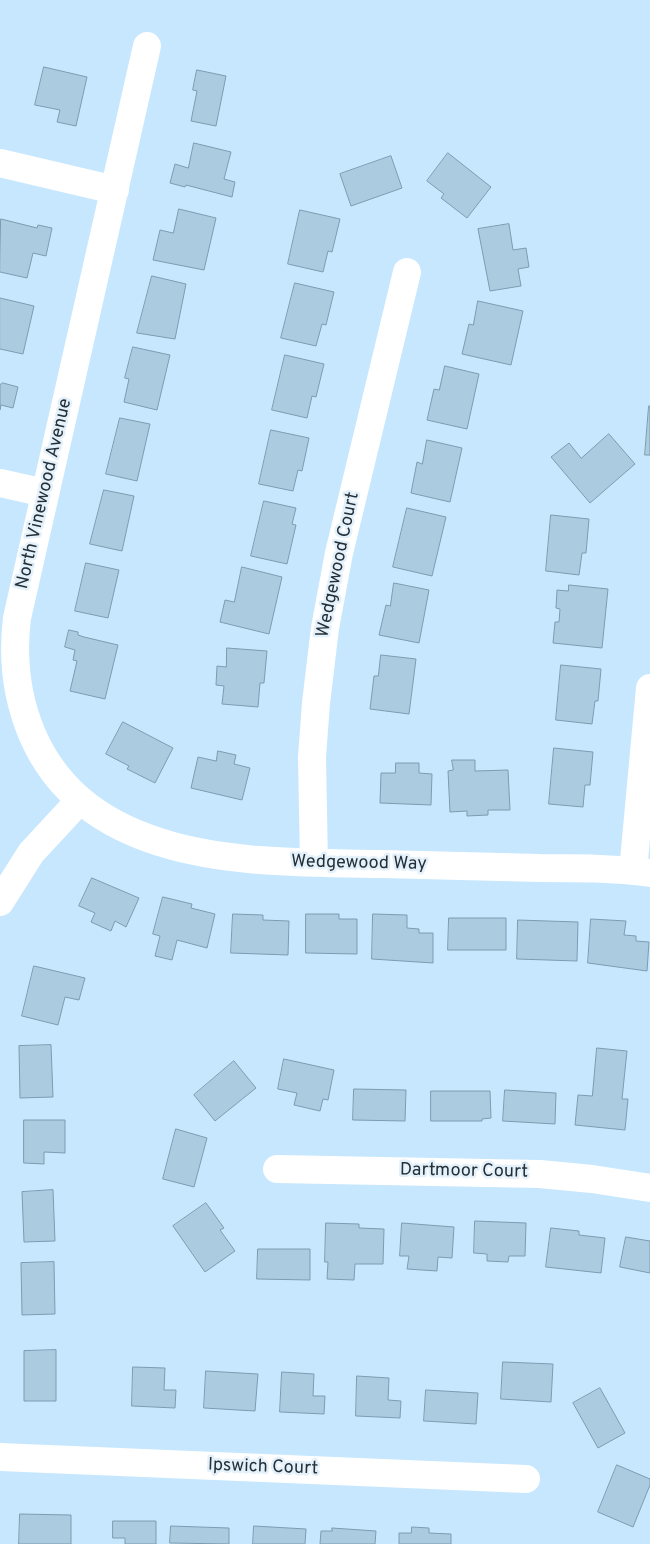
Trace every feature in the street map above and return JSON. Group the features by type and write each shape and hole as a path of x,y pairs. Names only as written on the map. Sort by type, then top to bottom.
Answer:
{"street":[{"name":"North Vinewood Avenue","path":"80,800 65,785 40,752 21,703 16,682 14,655 17,618 147,46"},
{"path":"0,163 115,190"},
{"name":"Wedgewood Court","path":"314,863 312,757 325,628 339,553 407,272"},
{"path":"0,484 45,493"},
{"path":"641,872 650,688"},
{"path":"0,902 31,854 80,800"},
{"name":"Wedgewood Way","path":"80,800 113,822 173,846 235,859 641,872"},
{"name":"Dartmoor Court","path":"277,1170 540,1174 592,1178 650,1188"},
{"name":"Ipswich Court","path":"0,1457 526,1479"}],"building":[{"path":"44,67 87,77 76,126 57,122 60,110 35,105"},
{"path":"197,70 226,76 216,126 191,121 197,91 193,90"},
{"path":"194,143 231,152 224,179 235,182 232,197 186,185 185,187 170,183 175,164 188,168"},
{"path":"448,153 491,187 467,218 441,198 444,194 427,181"},
{"path":"391,156 402,188 351,206 340,174"},
{"path":"179,209 216,218 204,270 153,260 160,230 173,233"},
{"path":"300,210 340,219 332,252 328,251 323,272 288,264"},
{"path":"1,219 37,228 38,225 52,228 46,256 33,253 27,278 0,272"},
{"path":"509,224 513,250 526,248 529,267 518,269 521,286 490,291 478,229"},
{"path":"152,276 186,284 175,339 137,333"},
{"path":"295,283 334,292 326,325 322,324 316,346 281,338"},
{"path":"0,298 34,306 23,354 0,349"},
{"path":"478,301 523,311 511,365 462,354 469,324 473,325"},
{"path":"133,347 170,355 157,410 124,402 129,379 125,378"},
{"path":"285,355 324,364 316,397 312,396 307,418 272,410"},
{"path":"445,366 479,374 467,429 427,420 434,389 439,390"},
{"path":"3,383 18,387 13,408 1,405 0,410 0,385"},
{"path":"649,406 650,455 645,455"},
{"path":"120,418 150,424 137,481 106,474"},
{"path":"271,430 309,438 302,471 298,470 293,491 259,484"},
{"path":"609,434 635,464 590,503 551,457 569,443 581,458"},
{"path":"427,440 462,448 450,502 411,493 417,462 422,464"},
{"path":"104,490 134,496 122,551 90,544"},
{"path":"264,501 296,508 292,524 296,525 287,564 251,556"},
{"path":"407,508 446,517 432,576 393,567"},
{"path":"551,515 589,519 586,553 582,553 579,575 546,571"},
{"path":"86,563 119,570 108,618 75,611"},
{"path":"242,567 282,577 269,634 220,622 225,600 234,602"},
{"path":"394,583 429,590 419,643 379,635 386,605 390,606"},
{"path":"569,585 608,589 602,648 553,643 555,622 559,622 560,609 556,608 557,590 568,591"},
{"path":"69,630 78,632 78,635 84,637 118,645 105,699 70,691 77,661 73,660 75,650 65,647"},
{"path":"227,648 267,651 264,683 260,683 258,707 222,704 224,686 216,685 217,666 226,667"},
{"path":"381,655 416,659 409,714 370,709 374,676 378,676"},
{"path":"561,665 601,669 598,701 595,701 592,724 556,720"},
{"path":"123,722 173,748 155,783 127,769 129,766 106,754"},
{"path":"554,748 593,752 590,785 585,785 583,807 549,804"},
{"path":"218,751 236,755 234,764 250,768 242,800 191,788 198,757 216,761"},
{"path":"452,760 475,760 475,771 508,770 510,810 488,810 488,815 467,816 467,811 450,812 448,771 453,770"},
{"path":"396,763 419,763 419,773 432,774 431,805 380,803 381,773 395,773"},
{"path":"92,878 139,898 126,927 115,921 111,931 91,922 95,913 79,906"},
{"path":"163,897 192,904 191,908 215,914 207,948 177,940 172,960 155,956 160,936 153,934"},
{"path":"233,914 263,915 263,920 289,921 288,955 231,953"},
{"path":"306,914 339,914 339,919 357,919 357,954 306,953"},
{"path":"373,914 407,915 407,928 419,929 419,933 433,933 433,963 372,959"},
{"path":"449,918 506,918 506,950 448,950"},
{"path":"591,919 626,921 624,935 636,936 636,941 649,942 647,971 588,963"},
{"path":"518,920 578,922 577,961 517,959"},
{"path":"34,966 85,978 79,1000 65,997 58,1025 22,1016"},
{"path":"51,1045 53,1097 20,1098 19,1046"},
{"path":"597,1048 627,1051 622,1099 628,1099 625,1130 575,1125 578,1095 592,1096"},
{"path":"284,1059 334,1070 328,1100 323,1099 320,1111 294,1105 297,1093 278,1089"},
{"path":"234,1061 256,1088 215,1121 194,1095"},
{"path":"354,1089 406,1090 405,1121 353,1120"},
{"path":"505,1090 556,1093 555,1124 503,1121"},
{"path":"431,1091 490,1091 491,1118 482,1119 482,1121 431,1121"},
{"path":"24,1120 65,1120 65,1153 44,1152 44,1164 24,1163"},
{"path":"176,1129 207,1138 194,1187 163,1179"},
{"path":"53,1190 55,1241 24,1242 22,1192"},
{"path":"206,1203 224,1228 220,1230 235,1251 205,1272 173,1226"},
{"path":"475,1221 526,1223 525,1256 509,1256 508,1262 487,1261 487,1254 474,1253"},
{"path":"326,1223 359,1224 359,1228 384,1229 383,1264 355,1264 354,1280 327,1279 328,1262 325,1262"},
{"path":"402,1223 454,1227 452,1258 438,1257 437,1271 407,1269 409,1256 400,1256"},
{"path":"551,1228 579,1231 579,1235 605,1238 601,1273 546,1267"},
{"path":"626,1237 650,1241 650,1273 620,1267"},
{"path":"258,1249 310,1249 310,1280 257,1279"},
{"path":"54,1262 55,1314 22,1315 21,1263"},
{"path":"56,1350 56,1401 24,1401 24,1351"},
{"path":"503,1362 553,1364 551,1402 501,1399"},
{"path":"133,1367 165,1368 164,1390 176,1390 175,1408 132,1406"},
{"path":"206,1371 258,1374 255,1411 204,1408"},
{"path":"282,1372 314,1374 313,1396 325,1396 324,1414 280,1412"},
{"path":"357,1376 389,1378 388,1400 401,1401 400,1418 356,1416"},
{"path":"600,1388 625,1433 598,1448 573,1403"},
{"path":"426,1390 478,1393 476,1424 424,1421"},
{"path":"617,1465 650,1479 650,1485 633,1527 598,1512"},
{"path":"20,1514 71,1515 71,1544 19,1544"},
{"path":"113,1521 156,1521 156,1544 125,1544 125,1538 113,1538"},
{"path":"171,1526 229,1528 229,1544 170,1543"},
{"path":"254,1526 306,1529 305,1544 253,1544"},
{"path":"412,1527 429,1528 429,1533 451,1534 451,1544 399,1544 399,1533 411,1533"},
{"path":"332,1528 376,1531 375,1544 320,1544 321,1531 332,1531"}]}
